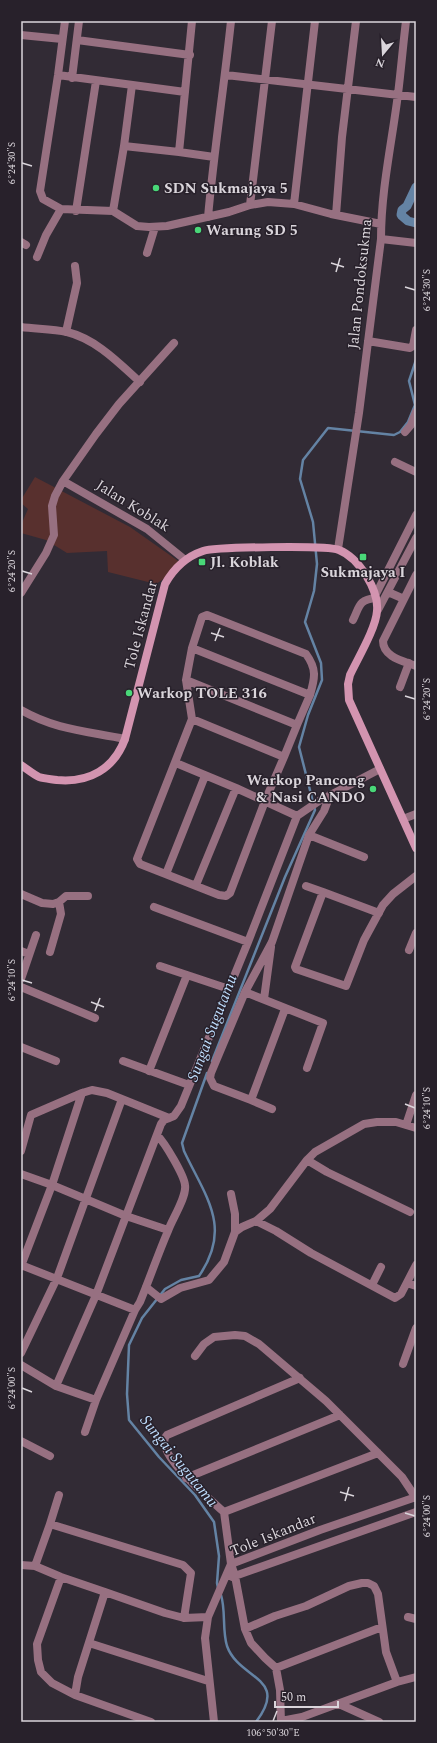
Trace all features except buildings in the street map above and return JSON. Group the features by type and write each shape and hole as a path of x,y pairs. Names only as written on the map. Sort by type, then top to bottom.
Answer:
{"main road":[{"name":"Tole Iskandar","path":"21,765 41,777 67,781 82,779 94,775 107,766 118,753 125,739 165,584 170,575 184,560 204,550 297,547 322,547 338,549"},
{"path":"338,549 347,554 364,572 372,585 376,596 378,610 376,621 350,675 348,684 349,700 416,848"}],"street":[{"path":"64,21 58,75 40,192 43,199 61,209 113,212 137,226 155,227 208,217 250,205 268,202 294,204 336,215 381,224"},
{"path":"72,78 79,21"},
{"path":"179,152 190,55 192,21"},
{"path":"208,217 214,157 226,74 231,21"},
{"path":"250,205 272,21"},
{"path":"294,204 315,21"},
{"path":"336,215 342,137 356,21"},
{"name":"Jalan Pondoksukma","path":"338,549 368,341 381,239 381,224 389,149 398,95 406,21"},
{"path":"21,35 62,39"},
{"path":"77,40 190,55"},
{"path":"226,74 416,97"},
{"path":"58,75 185,92"},
{"path":"76,211 96,81"},
{"path":"113,212 132,85"},
{"path":"124,146 214,157"},
{"path":"37,257 46,235 61,209"},
{"path":"148,253 155,227"},
{"path":"381,239 416,243"},
{"path":"66,332 77,283 75,266"},
{"path":"21,327 66,332 83,338 101,349 140,382"},
{"path":"368,341 410,348 413,346 416,330"},
{"path":"21,593 46,553 54,535 52,506 54,496 100,428 119,404 174,342"},
{"path":"405,432 411,425 416,412"},
{"path":"395,462 416,472"},
{"name":"Jalan Koblak","path":"64,481 147,529 184,560"},
{"path":"353,620 362,601 376,596 416,515"},
{"path":"378,610 415,543 403,540"},
{"path":"400,687 412,665 386,652 383,648 383,641 416,575"},
{"path":"388,592 404,599"},
{"path":"205,614 306,654 312,662 315,679 310,695 264,801 230,893 226,896 219,895 140,864 137,860 192,719 186,680 192,648 202,617 205,614"},
{"path":"192,648 310,695"},
{"path":"186,680 297,725"},
{"path":"21,710 39,720 67,729 125,739"},
{"path":"192,719 284,757"},
{"path":"176,763 298,814"},
{"path":"56,1386 96,1295 161,1124 174,1116 181,1106 298,814 319,801 380,769"},
{"path":"166,874 205,776"},
{"path":"196,885 236,788"},
{"path":"272,1109 214,1086 210,1078 245,992 272,942 308,835 324,811 330,795"},
{"path":"403,820 416,814"},
{"path":"308,835 364,857"},
{"path":"323,892 295,964 296,969 346,986 364,940 383,905 393,894 416,876"},
{"path":"306,886 378,913"},
{"path":"21,894 42,903 53,904 59,902 66,896 88,896"},
{"path":"50,952 61,914 59,902"},
{"path":"154,907 248,942"},
{"path":"409,950 416,933"},
{"path":"21,979 25,952 36,935"},
{"path":"264,1000 272,942"},
{"path":"160,966 229,989"},
{"path":"149,1071 187,975"},
{"path":"21,986 95,1018"},
{"path":"245,992 323,1023 307,1068"},
{"path":"251,1100 285,1009"},
{"path":"21,1046 56,1061"},
{"path":"123,1061 189,1085"},
{"path":"21,1120 92,1090 107,1093 169,1118"},
{"path":"82,1093 52,1185 21,1265 135,1310"},
{"path":"406,1125 416,1095"},
{"path":"21,1353 56,1278 122,1100"},
{"path":"21,1151 31,1115"},
{"path":"234,1232 242,1226 256,1222 270,1209 307,1160 315,1152 364,1124 396,1122 416,1128"},
{"path":"85,1432 96,1400 135,1310 148,1288 168,1230 184,1194 185,1186 167,1147 157,1135"},
{"path":"307,1160 327,1172 410,1212"},
{"path":"21,1174 52,1185 126,1216 168,1230"},
{"path":"148,1288 160,1299 180,1288 209,1280 224,1262 234,1232 235,1214 231,1194"},
{"path":"256,1222 276,1231 311,1253 395,1298 401,1294 416,1265"},
{"path":"372,1285 381,1267"},
{"path":"407,1283 416,1286"},
{"path":"403,1364 416,1328"},
{"path":"195,1356 204,1344 214,1337 236,1335 245,1336 259,1344 300,1378 340,1415 402,1477 416,1497"},
{"path":"21,1365 56,1386 96,1400"},
{"path":"300,1378 167,1435 164,1438 164,1442 169,1454 186,1478 224,1512 231,1564 235,1576 245,1629 251,1643 264,1658 276,1668 280,1690 281,1721 302,1717 397,1682 416,1677"},
{"path":"186,1478 340,1415"},
{"path":"21,1441 50,1456"},
{"path":"224,1512 378,1453"},
{"path":"35,1566 59,1495"},
{"name":"Tole Iskandar","path":"224,1582 231,1564 320,1530 416,1497"},
{"name":"Tole Iskandar","path":"224,1582 235,1576 416,1512"},
{"path":"50,1524 187,1567 191,1573 184,1618"},
{"path":"320,1530 326,1544"},
{"path":"21,1565 35,1566 61,1578 184,1618 209,1614"},
{"path":"61,1578 37,1644 38,1660 41,1672 52,1683 75,1695 151,1722"},
{"path":"214,1722 208,1681 205,1638 209,1614 224,1582"},
{"path":"245,1629 275,1616 306,1606 350,1586 368,1583 374,1586 378,1594 386,1652 397,1682"},
{"path":"75,1695 78,1677 105,1592"},
{"path":"276,1668 382,1627"},
{"path":"89,1643 208,1681"},
{"path":"339,1704 379,1722"}],"shaded area":[{"path":"35,477 130,527 184,565 156,584 108,572 107,551 67,553 46,540 21,533 21,525 28,509 21,503 21,500"}],"waterway":[{"path":"416,187 407,206 402,210 401,215 408,221 416,223"},
{"name":"Sungai Sugutamu","path":"212,1061 285,877 315,810 299,747 308,715 322,680 321,663 305,622 314,591 317,564 313,522 300,479 303,460 328,428 394,435 400,432 408,422 415,405 409,381 416,360"},
{"name":"Sungai Sugutamu","path":"207,1073 182,1143 184,1151 207,1197 212,1212 215,1227 214,1242 209,1258 199,1276 181,1280 165,1289 142,1318 129,1345 127,1394 129,1420 159,1457 195,1495 214,1522 219,1556 218,1588"},
{"name":"Sungai Sugutamu","path":"221,1595 227,1646 233,1657 241,1666 259,1680 265,1687 268,1696 265,1707 256,1722"}],"place":[{"name":"SDN Sukmajaya 5","path":"156,188"},
{"name":"Warung SD 5","path":"198,230"},
{"name":"Sukmajaya I","path":"363,557"},
{"name":"Jl. Koblak","path":"202,562"},
{"name":"Warkop TOLE 316","path":"129,693"},
{"name":"Warkop Pancong & Nasi CANDO","path":"373,789"}]}
